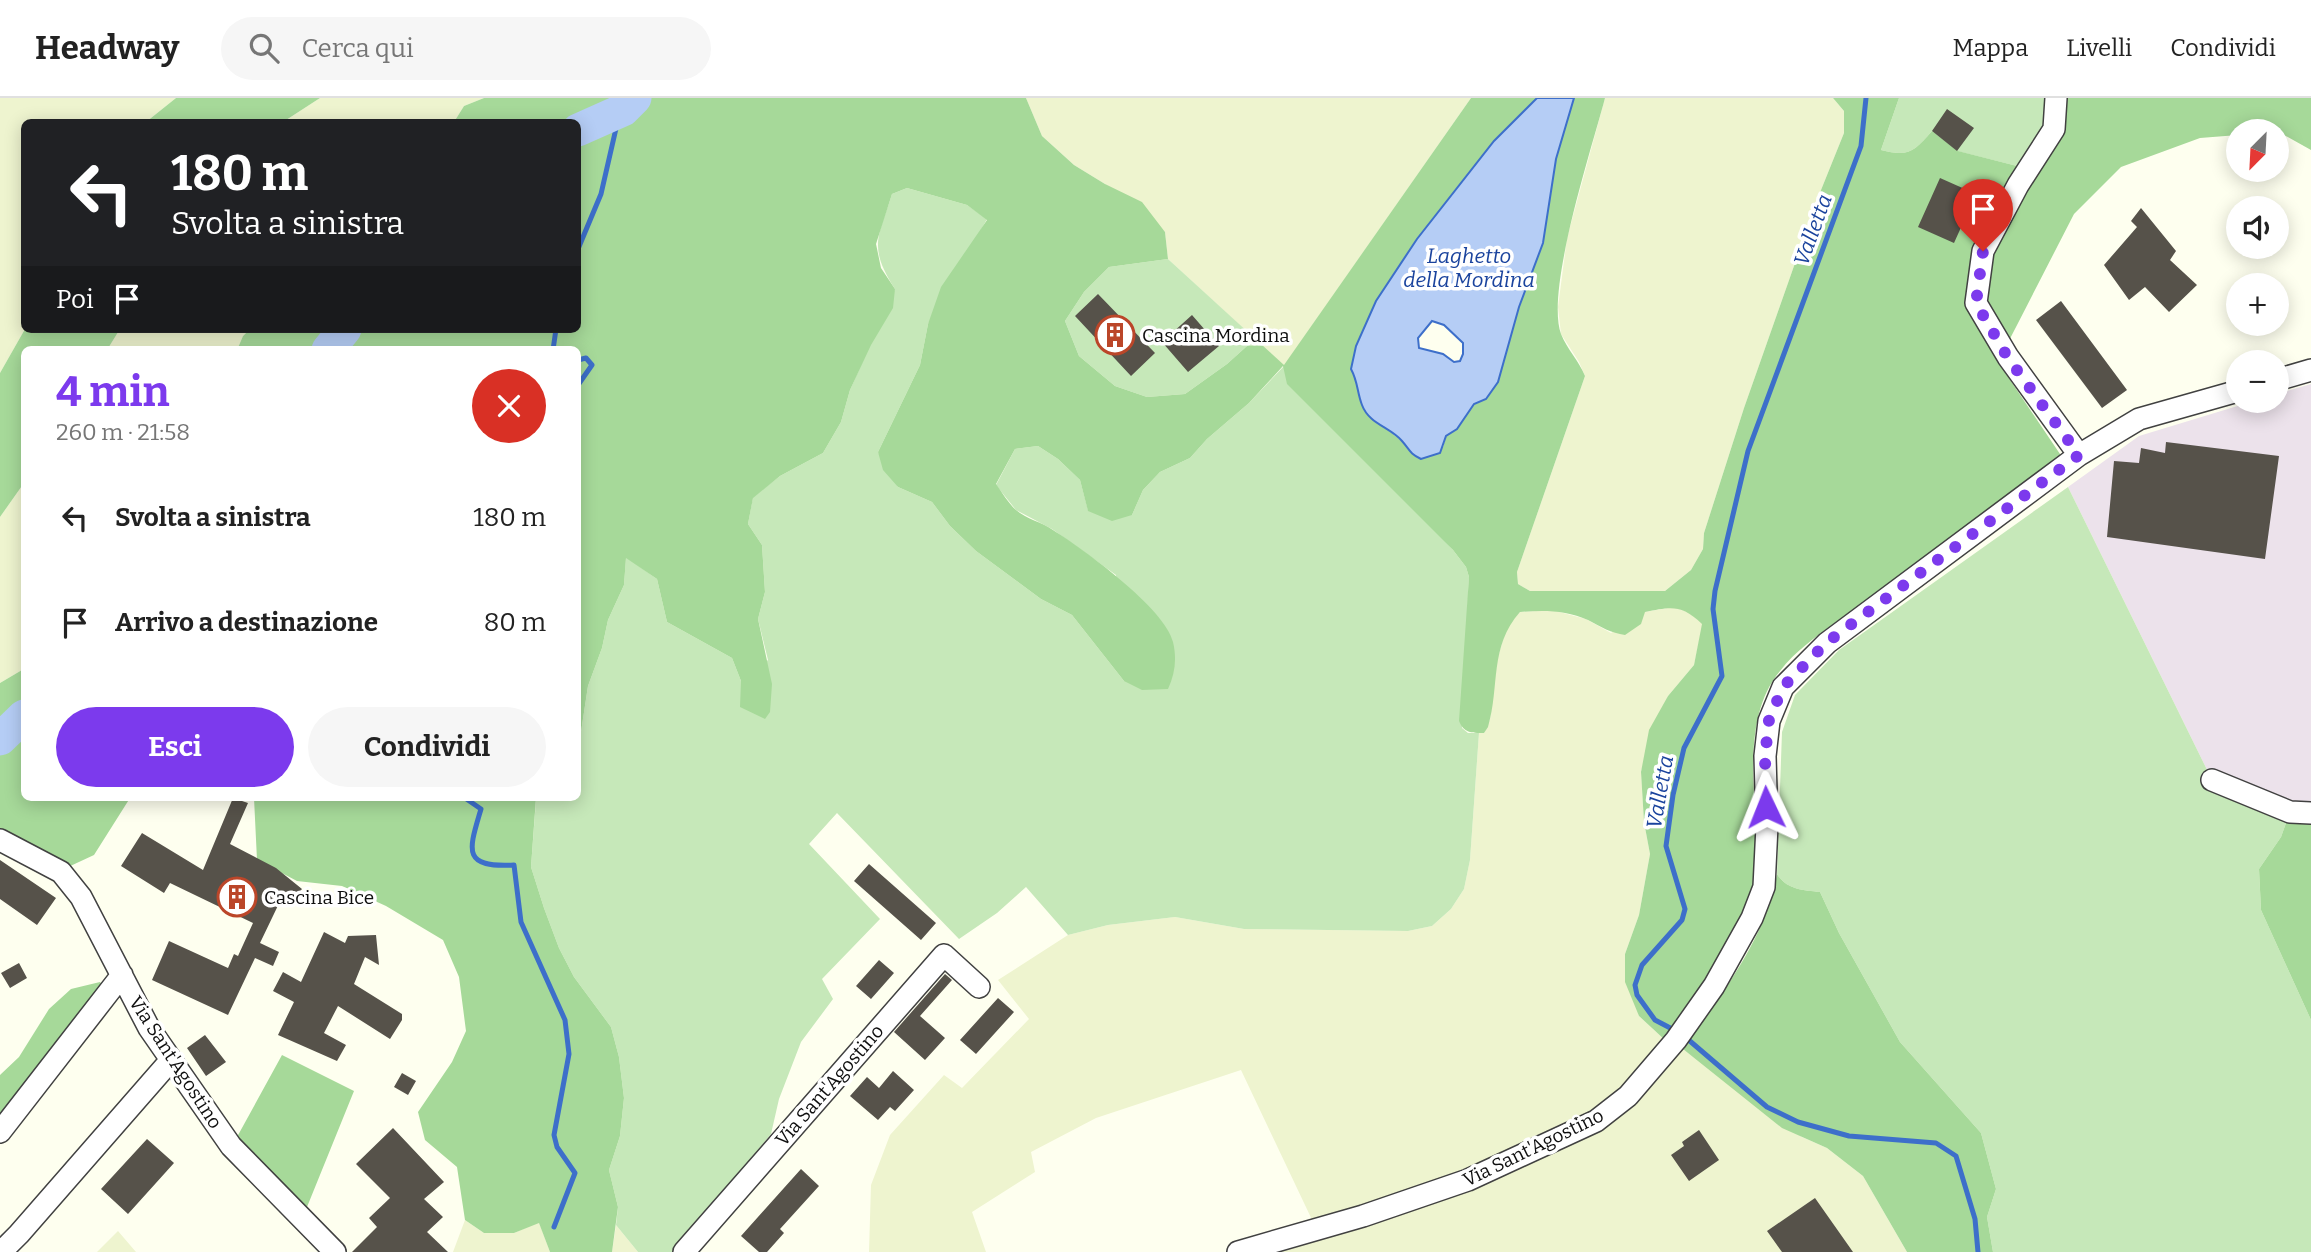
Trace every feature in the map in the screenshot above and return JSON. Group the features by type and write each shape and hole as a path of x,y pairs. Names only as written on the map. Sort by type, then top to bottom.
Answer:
{"street":[{"path":"2056,98 2054,129 2018,186 1983,251 1976,303 2008,358 2079,455"},
{"path":"2289,376 2311,370"},
{"name":"Via Sant'Agostino","path":"1238,1252 1363,1216 1468,1180 1596,1121 1628,1096 1682,1032 1714,986 1752,918 1764,887 1767,826 1765,756 1769,720 1783,687 1826,643 2079,455 2139,419 2226,394"},
{"path":"2212,780 2290,812 2311,813"},
{"name":"Via Sant'Agostino","path":"0,840 61,872 81,897 149,1028 231,1146 335,1252"},
{"name":"Via Sant'Agostino","path":"684,1252 944,955 979,987"},
{"path":"0,1132 122,975"},
{"path":"1,1252 171,1060"}],"shaded area":[{"path":"2311,384 2311,813 2212,780 2068,487 2139,436 2226,410 2226,413 2289,413 2289,390"}],"green space":[{"path":"0,98 176,98 150,119 21,119 23,333 0,373"},
{"path":"176,98 320,98 288,119 150,119"},
{"path":"320,98 484,98 464,106 456,119 288,119"},
{"path":"484,98 1026,98 1042,136 1074,165 1142,202 1165,232 1168,259 1109,267 1084,292 1065,321 1079,356 1115,386 1147,397 1185,394 1247,346 1262,345 1284,365 1471,98 1537,98 1494,141 1417,239 1376,301 1356,346 1351,369 1358,381 1359,393 1389,431 1403,442 1443,447 1446,436 1457,429 1474,404 1486,399 1498,382 1519,307 1543,243 1556,159 1574,98 1605,98 1572,218 1559,286 1558,313 1561,334 1585,376 1517,572 1518,584 1530,591 1665,591 1691,570 1703,549 1704,533 1744,408 1819,195 1844,133 1844,111 1833,98 1899,98 1881,150 1898,153 1910,151 1932,131 1958,151 2021,167 2047,117 2052,98 2311,98 2311,150 2289,138 2289,119 2226,119 2226,136 2200,138 2121,167 2074,214 1998,362 2062,457 1813,639 1786,664 1770,686 1758,719 1753,755 1757,856 1754,884 1739,926 1728,947 1666,1041 1639,1016 1625,982 1625,954 1639,915 1650,854 1644,822 1641,772 1649,730 1668,696 1694,665 1702,624 1682,610 1662,609 1645,612 1641,624 1625,635 1571,614 1520,612 1510,625 1499,653 1488,727 1484,733 1466,730 1459,721 1469,577 1466,567 1453,550 1287,384 1283,366 1249,403 1207,439 1190,458 1160,472 1143,490 1132,515 1112,521 1088,511 1080,480 1058,459 1038,446 1015,449 996,484 1020,513 1049,527 1121,580 1167,628 1173,642 1175,660 1168,689 1142,690 1124,681 1072,615 1041,599 976,551 950,526 932,502 898,487 883,470 878,452 920,365 928,324 941,287 987,220 967,205 907,188 892,194 876,244 881,268 895,289 893,308 871,345 850,390 841,422 823,453 780,476 753,498 748,524 762,545 765,592 758,619 772,684 770,712 765,719 740,707 741,681 732,658 667,622 657,579 626,558 624,585 608,620 602,648 588,686 581,732 581,346 239,346 246,333 581,333 581,119 456,119 464,106"},
{"path":"1026,98 1471,98 1284,366 1168,259 1165,232 1105,184 1074,165 1042,136"},
{"path":"1605,98 1833,98 1844,111 1844,133 1819,195 1744,408 1704,533 1703,549 1691,570 1665,591 1530,591 1518,584 1517,572 1585,376 1561,334 1558,307 1567,238"},
{"path":"1899,98 2052,98 2047,117 2021,167 1957,151 1932,131 1910,151 1898,153 1881,150"},
{"path":"907,188 967,205 987,219 928,324 920,365 878,452 898,487 932,502 950,526 976,551 1041,599 1072,615 1124,681 1116,575 1052,529 1016,510 996,485 1015,449 1038,446 1058,459 1080,480 1088,510 1132,515 1143,490 1160,472 1190,458 1284,366 1453,550 1466,567 1469,577 1462,728 1468,733 1479,733 1470,860 1464,889 1451,909 1432,926 1408,931 1244,929 1175,917 1108,925 1068,935 1026,887 997,913 959,939 837,813 809,844 880,919 822,979 833,999 801,1042 779,1099 771,1134 674,1252 638,1252 616,1225 618,1207 609,1170 620,1136 624,1098 619,1057 611,1027 574,977 559,948 544,908 531,867 536,801 581,801 581,732 588,686 602,648 608,620 624,585 626,557 657,579 667,622 732,658 741,681 768,660 758,619 765,592 762,545 748,524 753,497 780,476 823,453 841,422 850,390 895,289 878,252 880,232 892,194"},
{"path":"1168,259 1262,345 1247,346 1185,394 1147,397 1115,386 1079,356 1065,321 1084,292 1109,267"},
{"path":"23,333 118,333 109,346 21,346 21,487 0,517 0,373"},
{"path":"118,333 246,333 239,346 109,346"},
{"path":"21,487 21,671 0,683 0,517"},
{"path":"2068,487 2212,780 2290,812 2281,837 2259,869 2261,910 2311,1020 2311,1252 1993,1252 1987,1217 1996,1189 1981,1133 1900,1042 1839,933 1820,892 1791,886 1777,874 1782,732 1795,695 1839,650"},
{"path":"1673,607 1691,613 1703,624 1694,665 1668,696 1641,771 1644,822 1650,854 1639,915 1625,954 1639,1016 1666,1041 1625,1088 1592,1112 1472,1170 1314,1224 1241,1070 1096,1118 1031,1152 1035,1172 972,1212 986,1252 869,1252 871,1185 890,1135 944,1075 962,1088 1029,1019 998,980 1068,935 1108,925 1175,917 1244,929 1408,931 1432,926 1451,909 1464,889 1470,860 1479,733 1484,733 1490,719 1495,667 1507,626 1520,612 1552,610 1586,619 1611,633 1645,612"},
{"path":"21,671 21,801 128,801 94,855 66,868 0,831 0,683"},
{"path":"254,801 536,801 531,867 544,908 559,948 574,977 611,1027 619,1057 624,1098 620,1136 609,1170 618,1207 612,1252 550,1252 539,1223 514,1233 484,1233 465,1220 457,1167 425,1140 418,1112 452,1062 466,1031 459,977 443,940 386,906 342,886 297,881 257,860"},
{"path":"2290,812 2311,813 2311,1020 2261,910 2259,869 2281,837"},
{"path":"1777,874 1791,886 1820,892 1839,933 1900,1042 1981,1133 1996,1189 1987,1217 1993,1252 1907,1252 1863,1176 1827,1148 1782,1128 1683,1049 1752,944 1763,921"},
{"path":"100,982 107,992 0,1123 0,1075 19,1057 49,1009 71,989"},
{"path":"1683,1049 1802,1137 1827,1148 1863,1176 1907,1252 1262,1252 1628,1107 1657,1080"},
{"path":"282,1055 354,1091 307,1207 237,1137"},
{"path":"465,1220 484,1233 514,1233 539,1222 550,1252 453,1252"},
{"path":"616,1225 638,1252 612,1252"},
{"path":"118,1231 136,1252 97,1252"}],"water":[{"name":"Laghetto della Mordina","path":"1537,98 1574,98 1556,159 1543,243 1519,307 1498,382 1486,399 1474,404 1457,429 1446,436 1440,453 1421,459 1365,411 1351,369 1356,346 1376,301 1417,239 1494,141","holes":["1432,321 1444,325 1463,343 1460,361 1454,362 1443,354 1419,348 1418,338"]}],"building":[{"path":"1947,109 1974,128 1957,151 1932,131"},
{"path":"1940,178 1976,194 1954,243 1918,227"},
{"path":"2141,208 2176,251 2170,260 2197,285 2169,312 2145,287 2129,300 2104,265 2137,227 2131,221"},
{"name":"Cascina Mordina","path":"1098,294 1155,353 1131,376 1075,316"},
{"path":"2061,301 2127,390 2102,408 2036,320"},
{"path":"1192,315 1219,346 1188,372 1162,342"},
{"path":"2166,442 2279,456 2265,559 2107,537 2114,461 2139,463 2141,448 2165,453"},
{"path":"232,801 242,801 248,803 230,844 276,868 302,889 293,900 284,893 260,943 279,952 273,966 255,958 228,1015 152,980 169,941 228,968 234,954 238,956 253,923 170,883 164,893 121,866 142,833 203,870"},
{"path":"0,860 56,898 37,925 0,899"},
{"path":"869,864 936,923 921,940 854,881"},
{"path":"324,932 345,943 348,936 376,935 379,965 365,957 354,984 402,1014 402,1020 390,1039 338,1006 324,1033 346,1045 337,1061 278,1035 294,1002 273,991 283,972 301,982"},
{"path":"879,960 894,973 871,999 856,986"},
{"path":"19,963 27,978 10,988 1,973"},
{"path":"945,974 952,980 920,1016 945,1038 925,1060 894,1032"},
{"path":"998,998 1014,1012 976,1054 960,1040"},
{"path":"205,1035 226,1062 206,1076 187,1048"},
{"path":"893,1071 914,1090 895,1111 890,1107 878,1120 850,1096 867,1077 879,1088"},
{"path":"402,1073 416,1081 408,1095 394,1087"},
{"path":"393,1128 444,1182 424,1199 443,1217 427,1232 448,1252 352,1252 377,1227 369,1218 390,1198 356,1164"},
{"path":"1699,1130 1719,1160 1689,1181 1671,1155 1684,1146 1682,1142"},
{"path":"147,1139 174,1163 128,1214 101,1189"},
{"path":"801,1169 819,1186 780,1229 784,1233 767,1252 759,1252 741,1236"},
{"path":"1815,1198 1853,1252 1782,1252 1767,1231"}],"waterway":[{"path":"581,129 623,110 635,98"},
{"name":"Valletta","path":"1676,1031 1655,1020 1637,995 1635,985 1642,965 1682,920 1685,909 1666,846 1673,795 1684,748 1722,676 1713,609 1715,591 1748,451 1861,146 1866,98"},
{"path":"581,242 601,194 620,111"},
{"path":"331,346 342,333"},
{"path":"554,346 555,333"},
{"path":"581,359 586,358 592,365 581,381"},
{"path":"0,739 21,719"},
{"path":"469,801 481,809 472,846 473,854 485,863 514,865 521,922 565,1020 569,1054 554,1135 557,1147 575,1173 554,1227"},
{"name":"Valletta","path":"1684,1036 1767,1107 1798,1122 1849,1136 1936,1143 1956,1156 1975,1219 1978,1252"}],"place":[{"name":"Cascina Mordina","path":"1115,335"},
{"name":"Cascina Bice","path":"237,897"}],"route":[{"path":"1766,807 1765,756 1769,720 1783,687 1826,643 2079,455 2008,358 1976,303 1983,251"}]}
